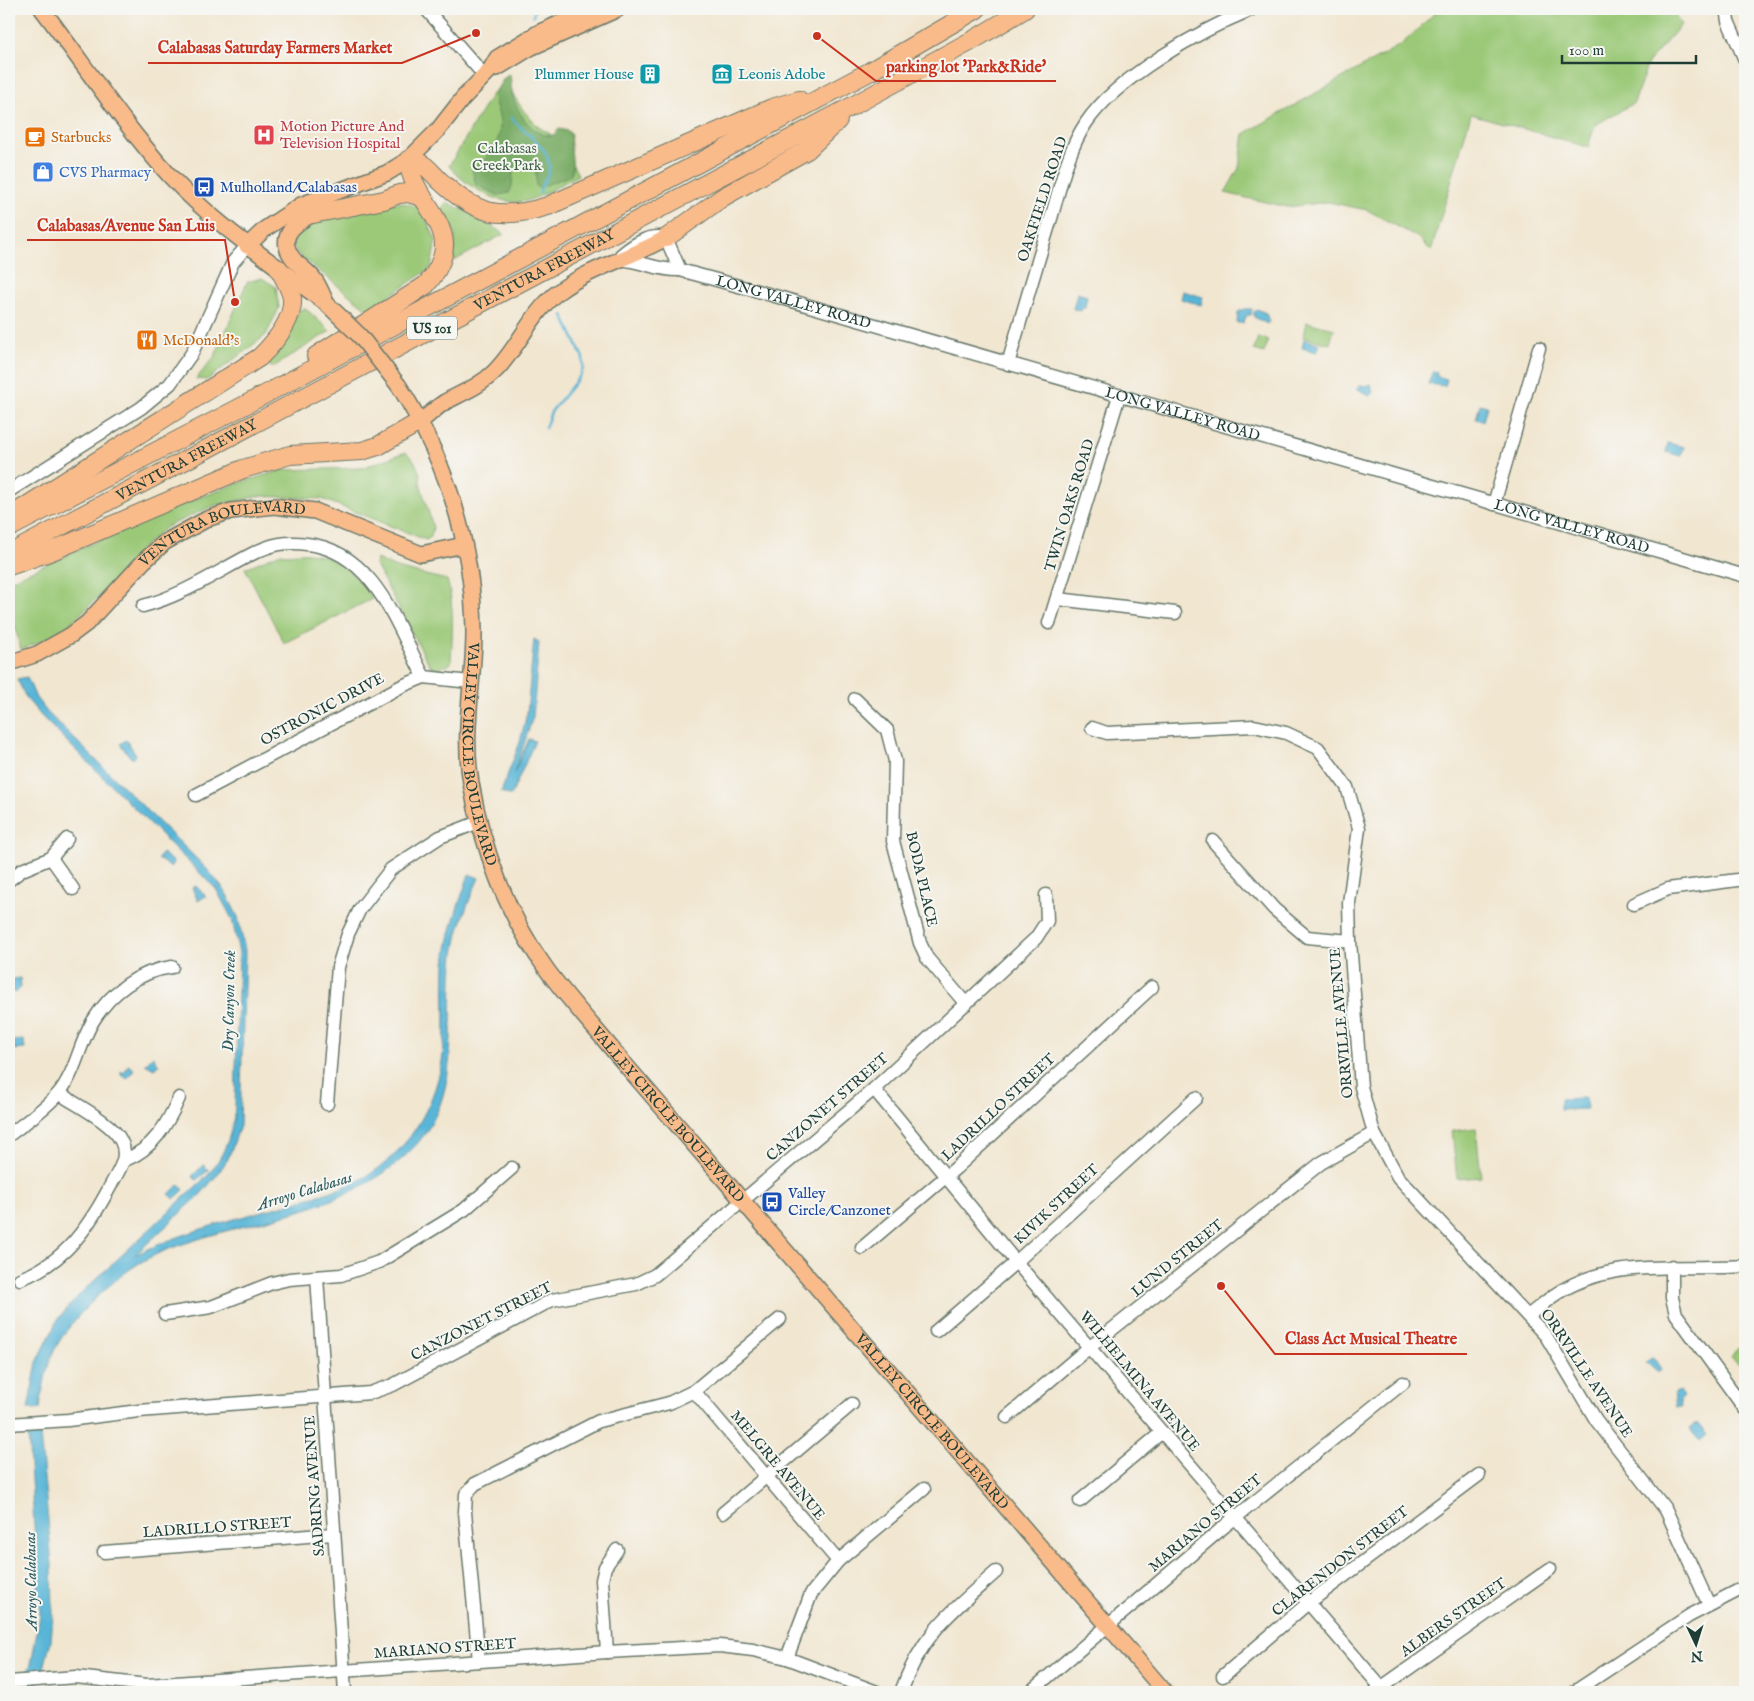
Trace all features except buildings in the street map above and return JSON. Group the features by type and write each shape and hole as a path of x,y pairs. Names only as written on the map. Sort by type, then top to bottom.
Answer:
{"highway":[{"name":"VENTURA FREEWAY","path":"9,528 245,405 829,92 977,9"},
{"name":"VENTURA FREEWAY","path":"9,554 856,104 1026,9"},
{"path":"245,405 337,342 426,285 439,267 444,243 439,224 433,210 412,179 408,160 421,161 463,200 481,210 500,214 525,213 548,206 772,108 829,92"},
{"path":"666,238 723,197 807,150 856,104"},
{"path":"313,214 384,200 399,194 408,193 423,197"},
{"path":"9,518 260,357 280,334 292,303 280,269"},
{"path":"9,566 52,551 243,469 290,456 362,451 378,446 421,421"}],"main road":[{"path":"42,9 122,117 168,174 194,200 247,246 327,304"},
{"path":"327,304 314,280 294,260 289,250 289,232 294,223 388,180 432,136 463,98 487,73 497,58 509,49 592,9"},
{"path":"487,73 530,48 618,9"},
{"path":"247,246 265,229 301,205 386,174 408,160"},
{"path":"421,421 444,403 476,386 493,373 505,360 536,315 557,293 580,278 618,259 638,253 666,238"},
{"name":"VALLEY CIRCLE BOULEVARD","path":"327,304 360,336 399,386 421,421 448,482 464,545 472,596 474,633 467,750 479,822 505,894 527,939 547,970 1165,1692"},
{"name":"VENTURA BOULEVARD","path":"9,663 37,654 72,635 87,624 144,560 165,542 207,519 231,511 274,506 316,511 420,554 464,545"}],"street":[{"path":"426,9 487,73"},
{"path":"1726,9 1728,21 1745,60"},
{"name":"OAKFIELD ROAD","path":"1008,364 1069,157 1085,124 1101,103 1124,83 1209,28 1250,10"},
{"path":"666,238 680,270"},
{"path":"9,491 141,408 170,384 192,353 233,262 247,246"},
{"name":"LONG VALLEY ROAD","path":"618,259 635,261 668,270 680,270 1745,576"},
{"path":"1494,504 1539,348"},
{"name":"TWIN OAKS ROAD","path":"1049,623 1058,599 1118,396"},
{"path":"143,606 166,600 268,546 292,542 317,545 337,551 365,572 384,602 424,677"},
{"path":"1058,599 1175,612"},
{"name":"OSTRONIC DRIVE","path":"196,795 402,686 424,677 470,682"},
{"name":"BODA PLACE","path":"855,699 887,730 895,761 893,840 920,943 927,958 966,1004"},
{"name":"ORRVILLE AVENUE","path":"1092,728 1107,733 1254,726 1286,734 1318,748 1347,787 1359,828 1349,903 1361,1087 1374,1133 1398,1177 1529,1315 1546,1336 1596,1420 1666,1510 1709,1605"},
{"path":"327,1104 338,967 348,934 360,909 376,886 398,864 440,837 479,822"},
{"path":"9,880 22,870 51,858 67,839"},
{"path":"1213,841 1274,910 1307,937 1350,941"},
{"path":"51,858 72,889"},
{"path":"1634,904 1668,890 1745,879"},
{"name":"CANZONET STREET","path":"9,1424 139,1411 370,1393 393,1385 552,1300 636,1284 655,1275 874,1089 1044,929 1047,921 1046,895"},
{"path":"9,1134 59,1093 71,1073 93,1021 108,1002 126,986 148,972 172,967"},
{"name":"LADRILLO STREET","path":"862,1248 946,1177 1152,988"},
{"name":"WILHELMINA AVENUE","path":"874,1089 1016,1262 1091,1348 1380,1691"},
{"path":"20,1279 52,1260 83,1234 124,1160 122,1142 114,1129 59,1093"},
{"path":"124,1160 137,1155 154,1142 170,1119 179,1098"},
{"name":"KIVIK STREET","path":"936,1331 1016,1262 1196,1098"},
{"name":"LUND STREET","path":"1008,1417 1322,1163 1374,1133"},
{"path":"165,1314 211,1307 272,1283 341,1275 379,1262 464,1210 512,1168"},
{"path":"1672,1266 1672,1298 1676,1314 1745,1408"},
{"path":"1529,1315 1554,1295 1597,1275 1630,1268 1745,1266"},
{"name":"SADRING AVENUE","path":"317,1277 345,1692"},
{"path":"479,1661 465,1512 466,1494 475,1484 599,1421 669,1403 694,1391 780,1319"},
{"name":"MARIANO STREET","path":"1030,1692 1234,1518 1403,1383"},
{"name":"MELGRE AVENUE","path":"694,1391 838,1561"},
{"path":"723,1513 852,1404"},
{"path":"1080,1501 1162,1432"},
{"name":"CLARENDON STREET","path":"1223,1676 1307,1604 1479,1475"},
{"path":"787,1658 811,1594 838,1561 924,1489"},
{"name":"LADRILLO STREET","path":"104,1552 333,1534"},
{"path":"607,1652 602,1580 605,1567 617,1550"},
{"name":"ALBERS STREET","path":"1380,1691 1550,1569"},
{"path":"901,1692 909,1670 923,1644 942,1620 996,1572"},
{"path":"1574,1692 1709,1605 1745,1587"},
{"name":"MARIANO STREET","path":"14,1682 92,1678 147,1685 214,1686 344,1671 607,1652 720,1646 754,1650 787,1658 877,1692"}],"green space":[{"path":"1439,9 1672,9 1681,25 1648,63 1634,103 1595,125 1588,147 1471,114 1431,251 1417,237 1367,210 1328,202 1287,207 1225,193 1239,168 1244,134 1402,44"},
{"path":"510,74 513,97 527,123 545,135 552,136 559,129 568,131 571,134 572,171 571,175 538,188 536,186 536,167 534,164 527,162 513,171 512,186 509,193 498,195 476,185 472,169 489,154 497,142 500,121 494,94 504,78"},
{"name":"Calabasas Creek Park","path":"505,82 523,110 537,126 560,140 578,175 546,193 526,201 505,201 483,193 464,180 449,166 493,92"},
{"path":"399,202 420,207 436,240 431,268 368,310 299,255 292,244 301,223"},
{"path":"447,203 467,211 504,234 454,261 455,234 442,207"},
{"path":"262,278 276,287 279,308 266,335 207,380 196,379 215,356 247,282"},
{"path":"305,308 330,331 272,368 265,360 300,310"},
{"path":"1307,322 1334,329 1330,344 1303,337"},
{"path":"1258,337 1268,340 1264,353 1254,350"},
{"path":"406,452 414,460 420,474 420,483 433,527 431,537 426,540 322,499 259,496 213,506 166,527 139,551 112,584 61,632 21,650 9,602 9,581 171,508 242,482 282,470 362,468"},
{"path":"281,553 308,553 328,558 346,568 360,582 372,599 284,643 245,568"},
{"path":"377,559 396,568 447,580 450,590 452,622 451,663 448,666 442,666 441,670 430,666 375,564"},
{"path":"1476,1128 1481,1177 1457,1179 1452,1131"},
{"path":"1738,1348 1745,1352 1745,1359 1741,1366 1731,1358"}],"water":[{"path":"1183,291 1203,297 1201,305 1181,299"},
{"path":"1077,293 1087,296 1085,308 1082,308 1081,311 1073,309"},
{"path":"1244,309 1252,309 1251,315 1247,315 1243,323 1237,323 1238,312"},
{"path":"1257,309 1266,313 1269,322 1267,324 1254,317 1254,312"},
{"path":"1304,339 1320,344 1317,352 1302,348"},
{"path":"1433,371 1437,372 1436,376 1447,379 1445,386 1428,384"},
{"path":"1371,384 1373,393 1369,396 1357,388 1360,385 1367,386"},
{"path":"1480,404 1487,406 1483,421 1476,419"},
{"path":"1668,443 1684,447 1681,456 1666,452"},
{"path":"534,639 539,642 533,717 514,773 529,739 535,741 511,796 501,792 520,742 527,713"},
{"path":"27,677 36,698 47,712 208,870 225,891 238,917 245,951 240,1126 228,1159 217,1175 201,1194 135,1255 192,1232 348,1185 369,1175 391,1158 419,1123 437,1082 443,1055 445,965 448,942 469,874 479,878 463,916 455,945 450,1053 447,1077 432,1123 417,1144 396,1164 372,1181 346,1194 290,1214 178,1246 157,1254 131,1269 93,1301 63,1336 48,1367 40,1409 28,1409 37,1362 58,1319 81,1293 208,1175 227,1143 235,1108 239,953 232,919 216,889 42,717 26,698 17,679"},
{"path":"126,740 136,754 134,758 131,758 120,744"},
{"path":"162,853 174,862 170,867 158,859"},
{"path":"196,886 206,896 198,901 192,888"},
{"path":"20,978 21,986 16,993 11,991 13,979"},
{"path":"24,1040 25,1049 9,1050 9,1041"},
{"path":"153,1056 159,1065 154,1069 145,1064"},
{"path":"128,1065 134,1069 127,1079 121,1074 121,1071 124,1073"},
{"path":"1586,1098 1587,1109 1560,1110 1560,1099"},
{"path":"204,1165 209,1170 196,1180 192,1176"},
{"path":"179,1184 184,1190 174,1199 169,1194"},
{"path":"1653,1357 1661,1369 1658,1373 1646,1362"},
{"path":"1679,1391 1683,1395 1680,1400 1681,1407 1676,1407 1674,1393"},
{"path":"1697,1423 1707,1435 1700,1441 1689,1429"},
{"path":"40,1434 52,1564 53,1615 51,1641 44,1668 33,1692 19,1692 31,1664 40,1615 28,1435"}],"waterway":[{"name":"Arroyo Calabasas","path":"533,16 535,9"},
{"name":"Arroyo Calabasas","path":"511,117 536,141 546,154 549,162 549,171 540,193"},
{"name":"Arroyo Calabasas","path":"545,428 551,412 580,376 583,368 583,358 563,315"}],"place":[{"name":"Calabasas Saturday Farmers Market","path":"476,33"},
{"name":"parking lot 'Park&Ride'","path":"817,36"},
{"name":"Plummer House","path":"650,74"},
{"name":"Leonis Adobe","path":"722,74"},
{"name":"Motion Picture And Television Hospital","path":"264,135"},
{"name":"Starbucks","path":"35,137"},
{"name":"CVS Pharmacy","path":"43,172"},
{"name":"Mulholland/Calabasas","path":"204,187"},
{"name":"Calabasas/Avenue San Luis","path":"235,302"},
{"name":"McDonald's","path":"147,340"},
{"name":"Valley Circle/Canzonet","path":"772,1202"},
{"name":"Class Act Musical Theatre","path":"1221,1286"}],"water label":[{"name":"Dry Canyon Creek","path":"228,1001"}]}
